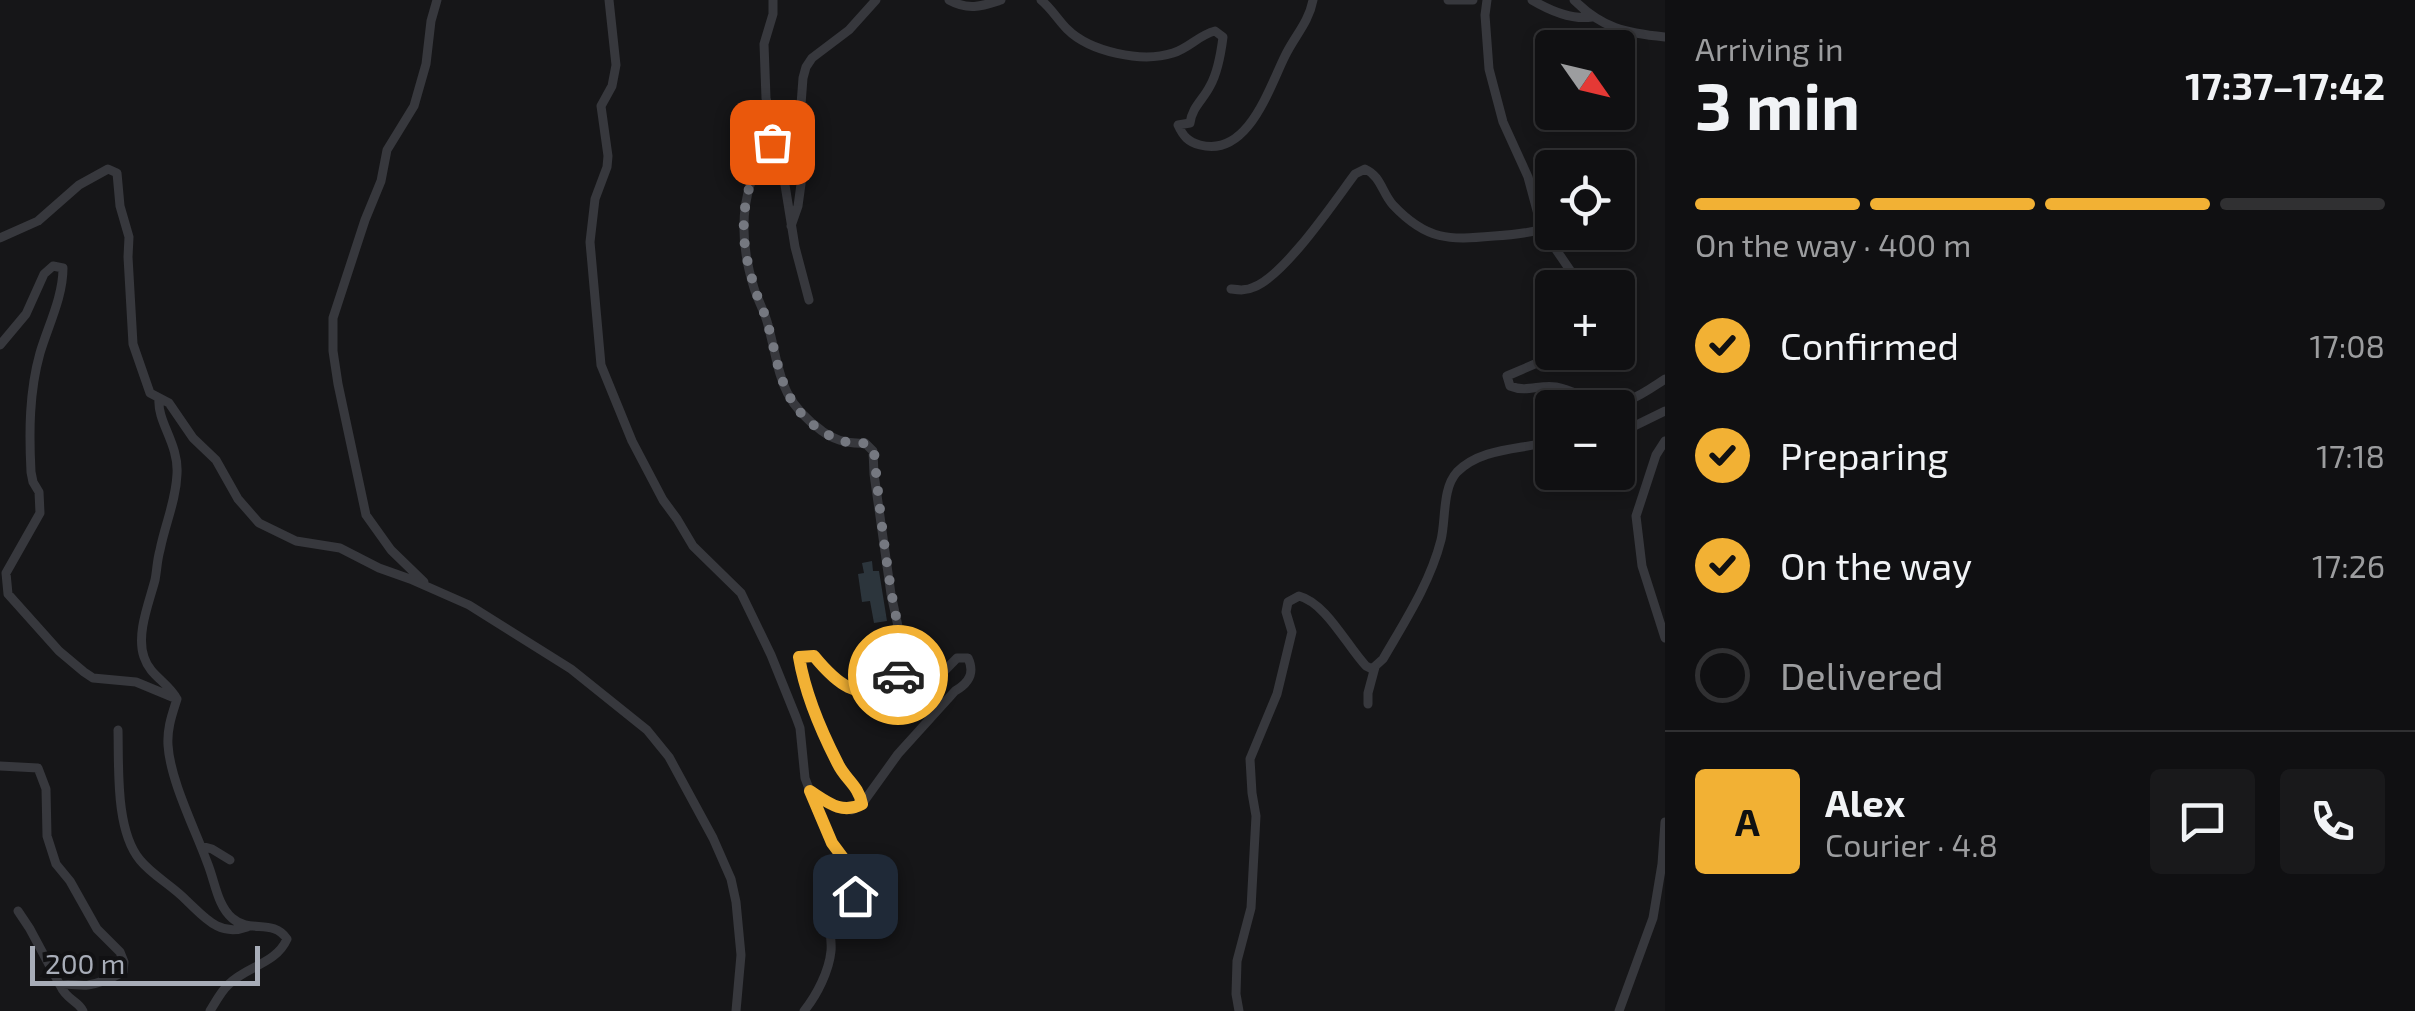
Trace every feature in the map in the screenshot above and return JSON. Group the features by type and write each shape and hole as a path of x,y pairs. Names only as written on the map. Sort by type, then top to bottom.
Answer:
{"street":[{"path":"429,588 391,550 366,516 338,384 333,318 381,181 383,160 414,106 426,64 436,0"},
{"path":"609,0 616,65 612,86 601,106 608,156 595,199 590,242 602,365 632,441 663,500 692,546 742,594 800,728 802,762 810,791 832,843 862,888 839,912 830,933 831,956 808,1009"},
{"path":"773,0 764,44 766,98 774,132 772,142 809,300"},
{"path":"773,14 787,0"},
{"path":"791,226 800,195 799,131 806,67 849,30 876,0"},
{"path":"949,0 969,7 1001,0"},
{"path":"1040,0 1068,30 1101,50 1166,55 1215,30 1223,37 1210,88 1192,112 1190,123 1178,125 1190,142 1211,148 1240,134 1261,108 1313,0"},
{"path":"1448,0 1473,0"},
{"path":"1487,0 1489,69 1503,122 1535,204"},
{"path":"1532,0 1575,17 1592,17 1615,29 1665,37"},
{"path":"1574,0 1592,17"},
{"path":"772,142 758,159 746,198 746,257 767,320 778,374 793,405 832,438 866,443 874,451 900,642 894,685 866,692 835,680 814,656 799,657 818,720 840,770 860,793 862,804"},
{"path":"0,238 38,221 88,178 108,169 118,173 120,206 129,237 133,344 150,393 169,403 193,438 209,451 258,523 296,541 340,548 469,606 571,668 640,722 669,757 731,880 741,955 736,1011"},
{"path":"1231,289 1244,290 1264,282 1300,246 1356,174 1365,169 1375,173 1389,201 1412,224 1439,236 1461,239 1535,231"},
{"path":"0,345 26,314 44,274 53,266 63,268 32,396 31,472 39,492 40,513 6,573 8,594 59,652 93,678 136,682 176,699"},
{"path":"1535,364 1507,376 1510,386 1530,390 1551,386 1609,405 1629,401 1665,379"},
{"path":"159,399 158,410 178,460 177,482 158,553 141,648 148,668 172,689 176,699 168,730 169,752 187,813 224,908 230,917 250,926"},
{"path":"1635,426 1665,411"},
{"path":"1665,442 1656,455 1636,516 1642,566 1665,638"},
{"path":"1368,704 1374,668 1383,659 1431,570 1443,535 1453,476 1486,455 1535,444"},
{"path":"1239,1011 1237,961 1251,908 1256,816 1250,759 1274,705 1290,643 1288,602 1299,596 1307,598 1324,612 1366,666 1374,668"},
{"path":"810,791 837,808 852,810 862,804 898,754 964,686 972,667 968,658 957,658 902,710 885,699 888,688"},
{"path":"118,730 120,800 130,842 141,861 219,928 271,926 281,930 287,939 283,949 229,984 210,1011"},
{"path":"0,766 38,768 46,789 47,836 56,864 76,890 91,920 120,952 124,962 122,972 103,981 60,986"},
{"path":"1619,1011 1653,918 1665,822"},
{"path":"201,846 230,860"},
{"path":"18,912 64,995 84,1011"}],"shaded area":[{"path":"872,561 873,571 879,571 887,621 874,623 870,601 862,602 858,574 864,573 862,563"}],"way so far":[{"path":"772,142 758,159 743,212 748,268 767,320 778,374 793,405 832,438 866,443 874,451 891,594 900,630 898,675"}],"route":[{"path":"855,896 862,888 858,878 832,843 810,791 837,808 852,810 862,804 860,793 840,770 814,709 799,657 814,656 835,680 866,692 894,685 898,675"}]}
